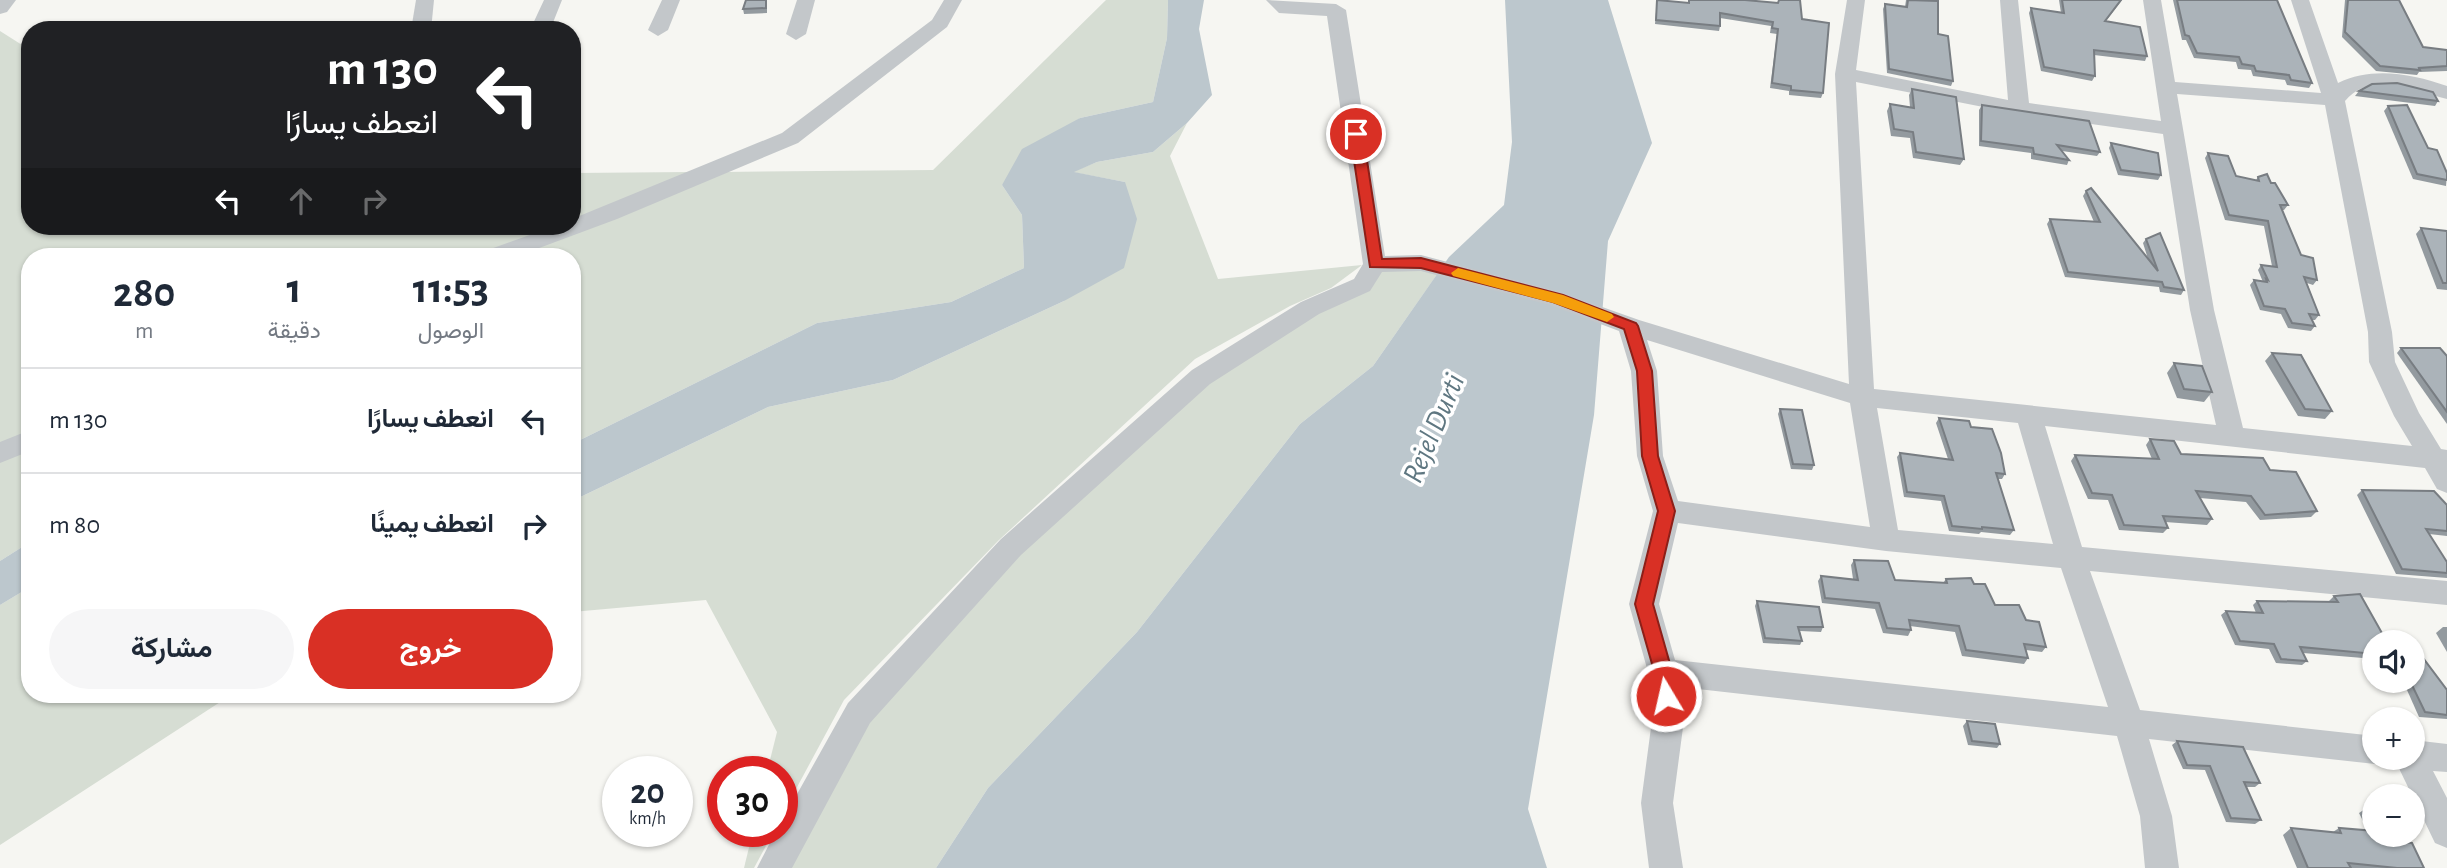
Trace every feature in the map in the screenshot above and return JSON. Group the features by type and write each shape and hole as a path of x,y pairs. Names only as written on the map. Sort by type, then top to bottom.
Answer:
{"street":[{"path":"0,8 7,0"},
{"path":"422,21 425,0"},
{"path":"544,21 553,0"},
{"path":"659,30 671,0"},
{"path":"796,34 806,0"},
{"path":"581,224 790,138 940,23 953,0"},
{"path":"774,868 859,713 1011,547 1201,377 1310,308 1362,285 1375,264 1349,82 1335,10 1286,9 1275,0"},
{"path":"1856,0 1845,74 1862,397 1886,540"},
{"path":"2009,0 2019,108"},
{"path":"2152,0 2202,310 2232,437"},
{"path":"2300,0 2334,100 2380,332 2382,362 2407,416 2440,460 2447,482"},
{"path":"1845,74 2019,108 2174,129"},
{"path":"2167,87 2334,100 2346,88 2358,83 2390,79 2408,81 2447,95 2447,108"},
{"path":"517,248 552,235"},
{"path":"1375,264 1421,263 1558,299 1630,326 1862,397 2440,460"},
{"path":"1630,326 1644,371 1650,456 1667,511 1644,604 1663,671 1668,720 1657,803 1666,868"},
{"path":"2028,415 2071,556 2129,724 2156,816 2162,868"},
{"path":"0,453 21,444"},
{"path":"1667,511 1886,540 2447,593"},
{"path":"1663,671 2362,749"},
{"path":"2425,757 2447,758"},
{"path":"2418,770 2447,832"}],"shaded area":[{"path":"1106,0 1168,0 1167,38 1153,102 1080,118 1002,185 1022,215 1024,268 951,302 817,323 581,440 581,248 535,248 570,235 581,235 581,231 721,172 933,170"},
{"path":"0,31 21,44 21,235 533,235 497,248 21,248 21,436 0,444"},
{"path":"1187,123 1170,156 1218,279 1362,265 1331,288 1290,306 1195,359 999,540 844,700 798,785 798,756 771,756 777,732 706,600 581,611 581,497 768,407 893,380 1064,301 1125,182 1072,172 1097,162 1153,152"},
{"path":"690,172 581,216 581,173"},
{"path":"1421,267 1438,273 1373,366 1300,424 1137,632 988,788 936,868 786,868 869,715 1017,552 1208,381 1380,269"},
{"path":"21,451 21,548 0,561 0,460"},
{"path":"21,592 21,703 219,703 0,845 0,605"},
{"path":"749,847 765,847 754,868 744,868"}],"water":[{"path":"1168,0 1204,0 1199,29 1212,95 1187,123 1153,152 1097,162 1074,172 1125,182 1137,219 1124,268 1064,301 893,380 768,407 581,497 581,440 817,323 951,302 1024,268 1022,215 1002,185 1022,149 1080,118 1153,102 1167,38"},
{"name":"Rejel Durti","path":"1505,0 1608,0 1652,143 1608,241 1594,415 1528,809 1547,868 936,868 988,788 1137,632 1300,424 1373,366 1449,257 1504,205 1512,142"},
{"path":"21,548 21,592 0,605 0,561"}],"building":[{"path":"746,0 766,0 766,8 743,9"},
{"path":"1657,0 1689,3 1689,0 1745,0 1778,3 1779,0 1800,0 1802,19 1829,23 1823,93 1791,90 1791,86 1772,83 1778,29 1772,28 1773,22 1720,13 1720,26 1656,20"},
{"path":"1908,0 1938,1 1938,34 1948,36 1953,81 1889,69 1885,4 1907,7"},
{"path":"2062,0 2121,0 2105,21 2140,27 2147,56 2094,50 2095,76 2044,67 2031,8 2064,13"},
{"path":"2177,0 2277,0 2312,83 2291,80 2289,75 2256,71 2254,66 2242,64 2239,57 2197,53 2189,36 2185,35"},
{"path":"2348,0 2399,0 2423,47 2447,50 2447,66 2419,68 2420,70 2380,66 2345,32"},
{"path":"2397,83 2433,92 2438,101 2359,91 2372,84"},
{"path":"1912,89 1956,97 1964,159 1916,152 1913,132 1894,129 1890,104 1914,108"},
{"path":"1982,105 2089,121 2100,152 2057,145 2069,160 2034,154 2033,148 1981,141"},
{"path":"2407,105 2428,148 2437,150 2447,173 2447,180 2417,174 2388,106"},
{"path":"2111,143 2158,153 2161,175 2121,170"},
{"path":"2208,153 2228,156 2236,176 2259,181 2258,177 2267,174 2271,183 2275,183 2288,205 2280,205 2301,255 2313,258 2317,280 2304,277 2319,315 2309,314 2315,326 2292,323 2285,309 2264,306 2254,280 2268,280 2261,265 2277,267 2268,221 2229,215"},
{"path":"2091,188 2158,271 2146,239 2160,233 2184,290 2164,287 2162,282 2068,272 2050,219 2100,222 2086,191"},
{"path":"2421,228 2447,231 2447,283 2443,283"},
{"path":"2401,348 2440,348 2447,356 2447,412"},
{"path":"2272,353 2301,355 2332,411 2305,409"},
{"path":"2174,363 2202,366 2212,392 2184,389"},
{"path":"1780,409 1802,410 1814,465 1793,464"},
{"path":"1939,418 1969,421 1971,427 1992,429 2005,474 1996,473 2014,530 1952,526 1944,496 1907,492 1900,453 1953,460"},
{"path":"2150,439 2174,441 2181,454 2263,458 2270,470 2296,472 2317,511 2265,515 2251,496 2196,491 2212,519 2163,516 2168,528 2124,525 2112,495 2092,493 2075,455 2159,459"},
{"path":"2362,490 2434,491 2447,505 2447,531 2426,529 2447,562 2447,573 2402,569"},
{"path":"1854,560 1888,561 1895,580 1947,583 1946,579 1971,578 1974,584 1985,584 1995,605 2019,605 2026,620 2039,622 2046,647 2024,644 2028,658 1966,650 1959,626 1909,620 1911,630 1887,628 1879,603 1825,598 1821,576 1858,580"},
{"path":"2360,594 2380,630 2362,630 2362,653 2300,647 2307,661 2281,659 2274,644 2240,641 2226,611 2263,613 2257,601 2338,602 2334,596"},
{"path":"1757,601 1819,607 1823,627 1798,627 1802,641 1765,638"},
{"path":"2425,661 2447,690 2447,715 2425,712 2425,707 2416,693 2425,693"},
{"path":"1967,721 1995,724 2000,744 1972,741"},
{"path":"2177,741 2243,747 2260,783 2244,782 2261,820 2231,818 2210,766 2187,765"},
{"path":"2291,828 2341,833 2339,828 2362,830 2362,847 2414,847 2424,868 2348,863 2351,868 2308,868"}],"slow traffic":[{"path":"1458,273 1558,299 1607,317"}],"route":[{"path":"1356,134 1375,264 1421,263 1558,299 1630,326 1644,371 1650,456 1667,511 1644,604 1663,671 1666,696"}]}
